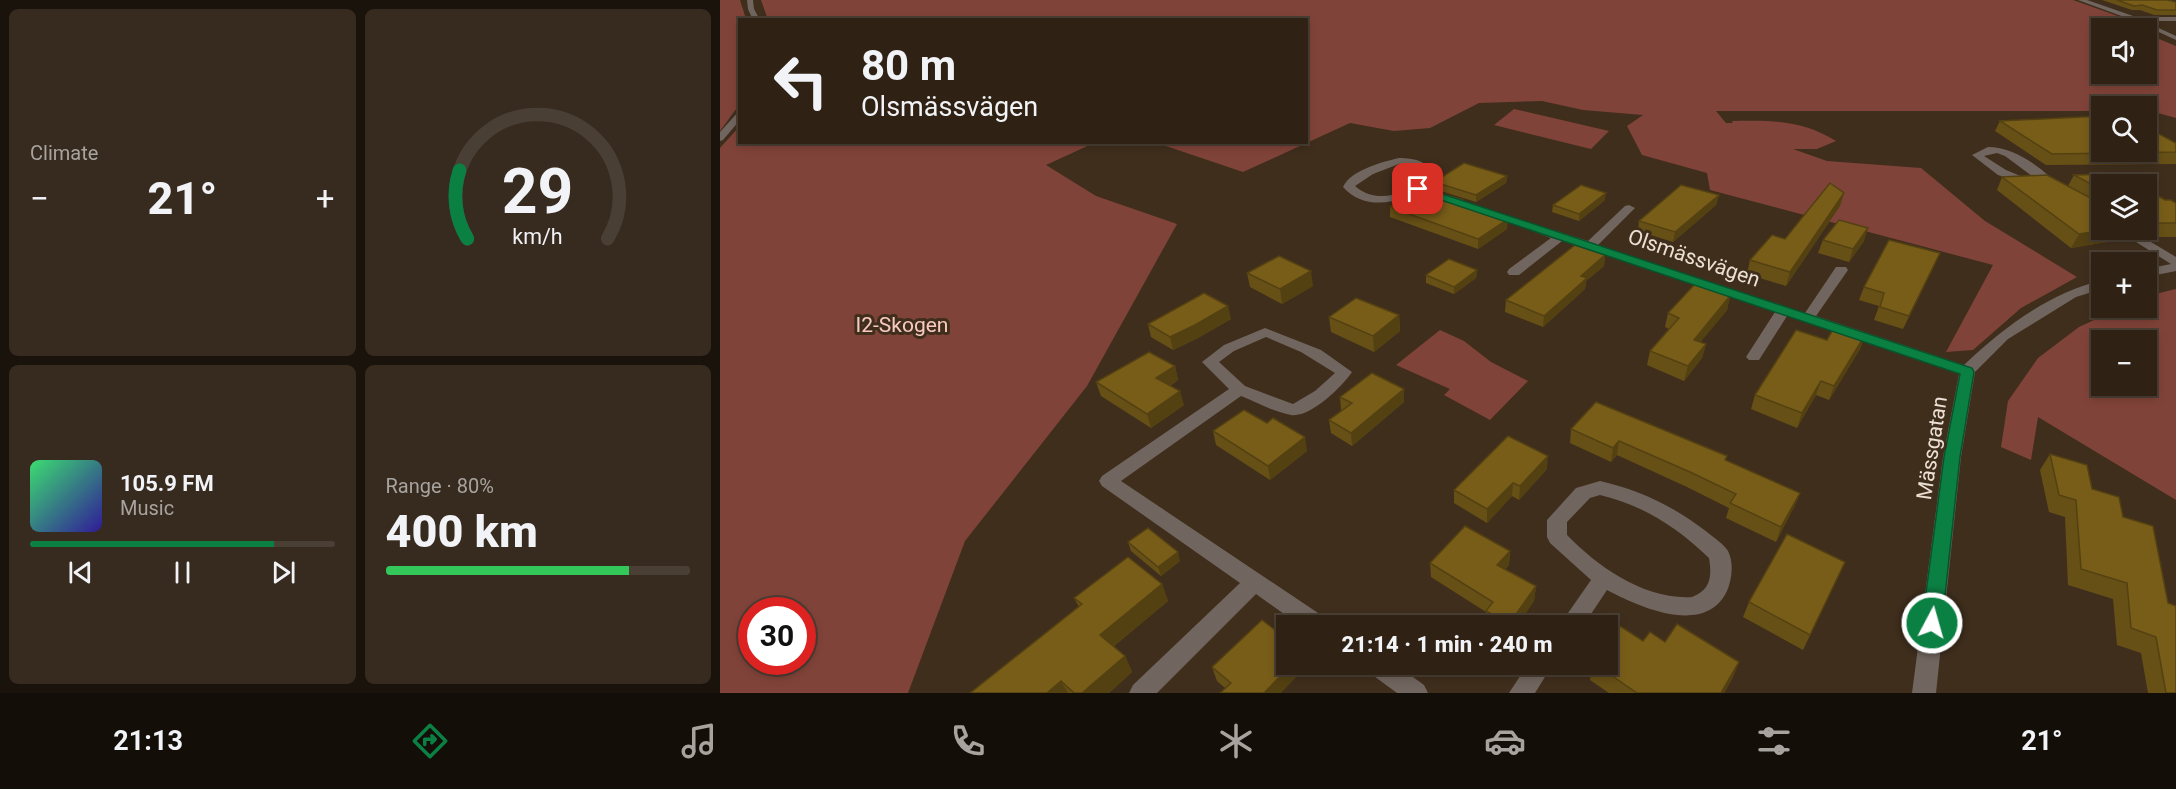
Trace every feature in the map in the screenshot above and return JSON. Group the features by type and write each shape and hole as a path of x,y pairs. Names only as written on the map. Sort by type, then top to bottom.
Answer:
{"street":[{"path":"750,0 751,9 756,18"},
{"path":"2081,0 2132,18"},
{"path":"2157,19 2176,19"},
{"path":"720,138 738,116"},
{"path":"1984,150 2004,150 2057,189 2019,180 1994,168 1977,155 1984,150"},
{"path":"1418,189 1428,177 1427,170 1422,165 1404,161 1387,162 1351,182 1349,187 1361,196 1377,201 1389,200 1418,189 1451,200"},
{"name":"Olsmässvägen","path":"1473,207 1967,372"},
{"name":"Olsmässvägen","path":"1591,245 1629,208"},
{"path":"1514,272 1560,237"},
{"path":"2140,240 2176,262"},
{"path":"2157,271 2176,267"},
{"path":"1808,318 1841,270"},
{"name":"Mässgatan","path":"1924,693 1940,553 1967,372 2003,336 2071,294 2091,288"},
{"path":"1754,357 1783,310"},
{"path":"1265,332 1302,345 1326,358 1344,372 1334,385 1309,404 1293,410 1239,390 1210,362 1229,348 1265,332"},
{"path":"1239,390 1108,481 1302,615"},
{"path":"1600,488 1617,491 1656,508 1694,531 1719,554 1722,579 1713,597 1702,604 1687,608 1646,596 1604,579 1568,550 1557,537 1557,520 1569,506 1583,493 1600,488"},
{"path":"1578,615 1604,579"},
{"path":"1141,693 1256,582"},
{"path":"1391,675 1416,693"},
{"path":"1521,693 1534,675"}],"lane":[{"path":"2157,29 2176,38"}],"green space":[{"path":"720,0 740,0 746,18 738,18 738,106 720,131"},
{"path":"761,0 2073,0 2123,18 2091,18 2091,84 2157,84 2157,38 2176,46 2176,118 2157,113 2157,96 2091,96 2091,111 1716,111 1726,123 1773,121 1798,125 1823,134 1836,141 1817,149 1793,149 1827,161 1921,168 1985,221 2077,277 2021,308 1973,350 1946,352 1993,265 1710,190 1707,173 1642,155 1627,126 1643,115 1583,110 1542,101 1479,103 1430,128 1394,131 1350,123 1308,142 1308,18 767,18"},
{"path":"1514,109 1609,131 1591,149 1494,125"},
{"name":"I2-Skogen","path":"738,128 738,144 1092,144 1046,165 1096,196 1177,224 1087,386 965,541 908,693 720,693 720,148"},
{"path":"1160,144 1304,144 1243,172"},
{"path":"2176,289 2176,500 2038,417 2031,460 2001,447 2008,401 2038,358 2079,327 2098,318 2157,318 2157,294"},
{"path":"1440,330 1464,341 1491,362 1528,381 1490,420 1444,395 1450,389 1396,365"}],"building":[{"path":"2117,0 2168,0 2176,2 2176,10 2157,10"},
{"path":"2091,117 2091,153 2052,154 2000,121"},
{"path":"2157,133 2176,143 2176,152 2157,152"},
{"path":"1464,163 1507,176 1476,195 1434,182"},
{"path":"2047,175 2091,198 2091,232 2079,234 2002,177"},
{"path":"2074,175 2091,175 2091,184"},
{"path":"1830,183 1844,193 1790,272 1750,260 1772,235 1785,239"},
{"path":"1581,185 1606,193 1579,214 1553,205"},
{"path":"1681,185 1719,195 1675,232 1639,221"},
{"path":"1421,187 1463,200 1460,202 1508,219 1478,239 1390,207"},
{"path":"2157,195 2176,203 2176,223 2157,223"},
{"path":"1839,220 1868,228 1853,249 1823,240"},
{"path":"1889,240 1940,253 1909,316 1880,307 1884,293 1864,287"},
{"path":"1575,245 1605,255 1581,276 1587,278 1544,316 1506,300"},
{"path":"1279,256 1311,271 1280,289 1247,273"},
{"path":"1449,259 1477,270 1454,287 1426,275"},
{"path":"1695,284 1730,296 1694,340 1706,344 1688,366 1650,351 1679,318 1668,313"},
{"path":"1204,293 1228,306 1170,337 1148,324"},
{"path":"1356,298 1399,315 1373,336 1329,317"},
{"path":"1835,326 1865,335 1834,386 1821,381 1802,413 1755,395 1796,330 1827,340"},
{"path":"1149,352 1175,366 1156,378 1180,391 1147,414 1096,382"},
{"path":"1372,373 1404,389 1351,433 1329,420 1352,403 1340,397"},
{"path":"1596,402 1727,456 1725,460 1800,493 1781,527 1730,503 1736,494 1690,472 1619,441 1613,448 1571,429"},
{"path":"1244,410 1267,423 1273,418 1305,437 1268,466 1213,431"},
{"path":"1508,436 1548,456 1520,486 1513,483 1487,509 1454,490"},
{"path":"2050,454 2087,465 2092,489 2119,497 2123,517 2153,526 2168,603 2176,606 2176,693 2166,693 2156,637 2131,628 2127,583 2081,569 2076,500 2059,495"},
{"path":"1465,526 1510,551 1497,565 1536,586 1515,615 1493,615 1486,611 1493,602 1430,563"},
{"path":"1148,528 1178,552 1158,567 1128,542"},
{"path":"1787,534 1845,562 1810,635 1749,602"},
{"path":"1128,557 1162,584 1100,635 1125,656 1082,693 1074,693 1061,681 1047,693 970,693 1082,604 1074,598"},
{"path":"1262,620 1276,631 1276,675 1281,675 1264,693 1220,693 1231,683 1212,667"},
{"path":"1677,624 1739,662 1721,693 1637,693 1611,675 1618,675 1618,629 1620,626 1643,641 1650,632 1665,642"}],"route":[{"path":"1418,189 1967,372 1952,457 1932,623"}]}
